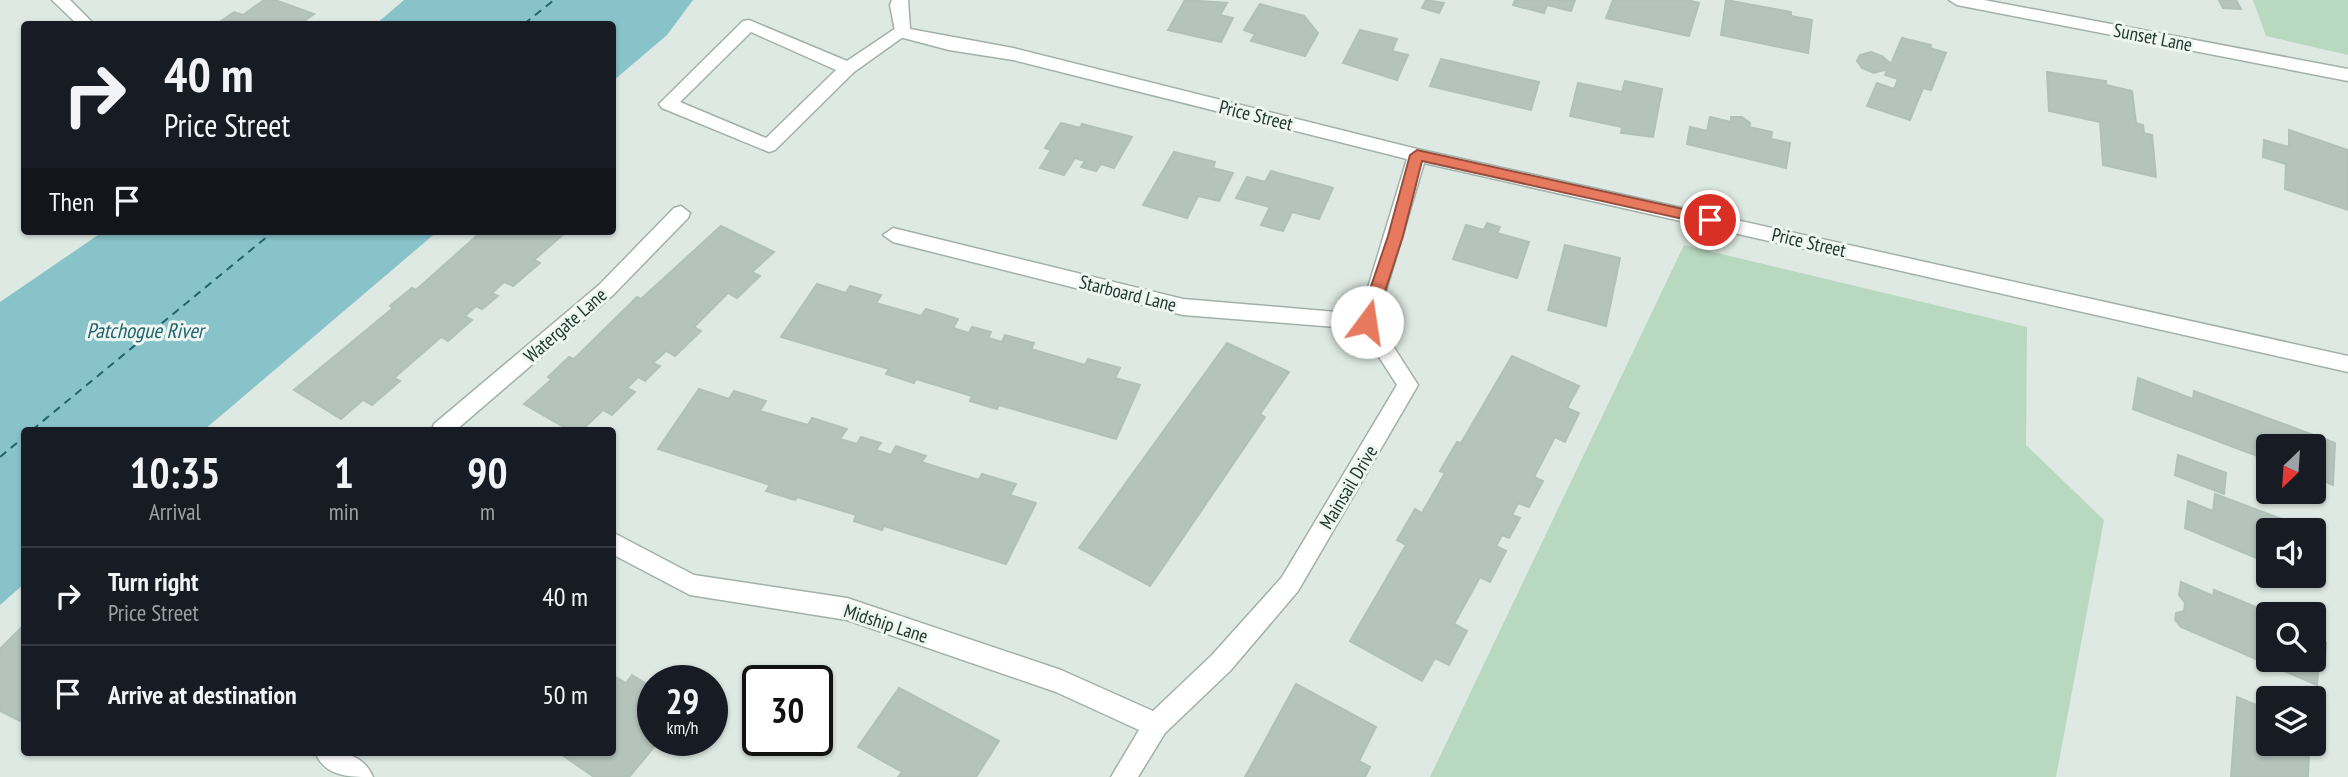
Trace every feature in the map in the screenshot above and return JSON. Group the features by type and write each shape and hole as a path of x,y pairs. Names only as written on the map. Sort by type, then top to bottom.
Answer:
{"street":[{"path":"60,0 83,21"},
{"path":"848,68 749,25 668,104 769,146 848,68 902,32 898,5 900,0"},
{"name":"Sunset Lane","path":"1957,0 2348,75"},
{"name":"Price Street","path":"902,32 949,44 1013,54 1417,155 2348,364"},
{"path":"1367,322 1395,236 1417,155"},
{"name":"Watergate Lane","path":"446,427 606,290 681,213"},
{"name":"Starboard Lane","path":"893,235 1183,307 1367,322"},
{"name":"Mainsail Drive","path":"1124,777 1156,725 1221,663 1290,584 1408,386 1367,322"},
{"name":"Midship Lane","path":"616,544 690,585 847,609 1060,682 1156,725"},
{"path":"332,756 360,777"}],"green space":[{"path":"2253,0 2348,0 2348,55 2266,36"},
{"path":"1684,245 2027,327 2026,445 2104,520 2056,777 1430,777"}],"water":[{"path":"404,0 693,0 667,35 616,78 616,21 380,21"},
{"name":"Patchogue River","path":"98,235 433,235 208,427 21,427 21,587 0,605 0,302"}],"building":[{"path":"264,0 275,0 314,14 304,21 221,21 234,12 243,15"},
{"path":"1185,0 1227,3 1220,15 1233,18 1221,42 1168,30"},
{"path":"1426,0 1444,3 1439,13 1422,8"},
{"path":"1515,0 1575,0 1571,11 1547,5 1544,13 1513,5"},
{"path":"1613,0 1687,0 1699,3 1689,36 1606,18"},
{"path":"1726,0 1791,12 1791,16 1812,20 1808,53 1721,35"},
{"path":"2219,0 2236,0 2241,9 2223,8"},
{"path":"1260,4 1304,16 1318,33 1305,56 1251,41 1255,34 1244,30"},
{"path":"1360,30 1397,39 1392,51 1408,55 1397,80 1343,63"},
{"path":"1902,38 1931,45 1930,48 1946,53 1931,90 1923,88 1910,120 1867,106 1877,83 1894,89 1898,79 1885,75 1887,71 1884,70 1874,73 1862,68 1857,61 1860,55 1871,52 1882,56 1891,64"},
{"path":"1441,59 1539,82 1531,110 1430,86"},
{"path":"2047,72 2106,81 2106,85 2132,91 2136,123 2143,125 2144,133 2152,135 2156,177 2103,165 2100,122 2049,111"},
{"path":"1625,81 1662,89 1653,137 1621,133 1622,127 1570,116 1578,83 1622,92"},
{"path":"1710,117 1731,122 1731,117 1742,117 1750,123 1749,127 1772,132 1771,139 1790,143 1786,168 1687,144 1690,127 1707,131"},
{"path":"1061,123 1080,128 1082,124 1132,137 1114,168 1101,164 1096,171 1081,167 1085,161 1075,158 1064,175 1040,168 1051,150 1045,148"},
{"path":"2289,130 2348,150 2348,210 2285,189 2286,164 2263,157 2264,140 2289,147"},
{"path":"1174,152 1215,162 1213,168 1233,173 1219,201 1198,196 1187,218 1143,205"},
{"path":"1271,171 1333,188 1319,219 1292,212 1283,231 1261,225 1270,207 1236,198 1247,177 1265,182"},
{"path":"1487,223 1500,227 1497,233 1529,242 1517,278 1453,259 1466,225 1484,230"},
{"path":"721,226 774,252 752,272 760,276 737,298 728,293 694,327 701,331 675,356 666,351 653,363 660,366 645,381 638,377 627,388 635,392 612,415 603,410 585,427 564,427 524,404 552,379 548,377 569,357 574,359 637,297 641,299"},
{"path":"478,235 562,235 534,260 540,263 513,286 504,282 492,293 498,296 482,309 476,306 465,316 472,320 448,341 441,337 394,378 400,381 372,405 363,400 341,419 294,390 393,308 390,306 412,288 416,290"},
{"path":"1565,245 1620,258 1606,326 1548,310"},
{"path":"817,284 846,293 850,286 881,295 876,303 921,316 926,309 958,319 953,328 969,333 972,327 991,332 988,338 1002,342 1005,335 1034,343 1031,349 1085,365 1088,359 1120,368 1115,378 1140,385 1116,439 999,405 997,409 970,401 972,396 916,379 914,383 886,374 889,369 781,337"},
{"path":"1227,343 1289,372 1260,414 1265,417 1150,586 1079,548"},
{"path":"1512,356 1579,386 1567,408 1579,413 1565,442 1555,437 1534,477 1543,481 1529,507 1518,503 1512,515 1520,518 1509,538 1502,535 1496,546 1506,551 1490,582 1480,577 1454,624 1467,631 1449,665 1435,658 1422,681 1350,641 1406,545 1397,540 1415,509 1422,513 1445,473 1440,471 1457,442 1461,443"},
{"path":"2138,378 2193,399 2194,391 2311,434 2256,434 2256,455 2133,409"},
{"path":"699,389 729,399 734,391 766,401 760,411 808,425 812,418 847,429 840,439 857,444 861,437 881,443 876,450 891,455 896,446 926,456 921,462 979,480 982,474 1016,484 1010,495 1036,503 1006,564 884,526 882,530 854,521 856,515 797,497 795,500 766,491 770,485 658,449"},
{"path":"2326,440 2335,443 2333,485 2326,482"},
{"path":"2178,455 2226,473 2224,494 2175,475"},
{"path":"2215,494 2279,518 2256,518 2256,558 2185,528 2188,501 2213,511"},
{"path":"2181,582 2213,596 2214,590 2256,607 2256,659 2181,627 2175,620 2176,613 2184,611 2185,603 2179,595"},
{"path":"21,628 21,722 0,711 0,649"},
{"path":"2287,672 2318,672 2317,685"},
{"path":"632,675 637,678 637,756 647,756 629,777 594,777 564,756 616,756 616,677 626,683"},
{"path":"1296,684 1376,727 1359,761 1370,767 1365,777 1245,777"},
{"path":"899,688 999,741 976,777 898,777 902,772 858,747"},
{"path":"2237,697 2256,705 2256,756 2309,756 2308,777 2231,777"}],"ferry route":[{"path":"528,21 554,0"},
{"path":"36,427 269,235"},
{"path":"0,457 21,440"}],"route":[{"path":"1367,322 1395,236 1417,155 1710,220"}]}
